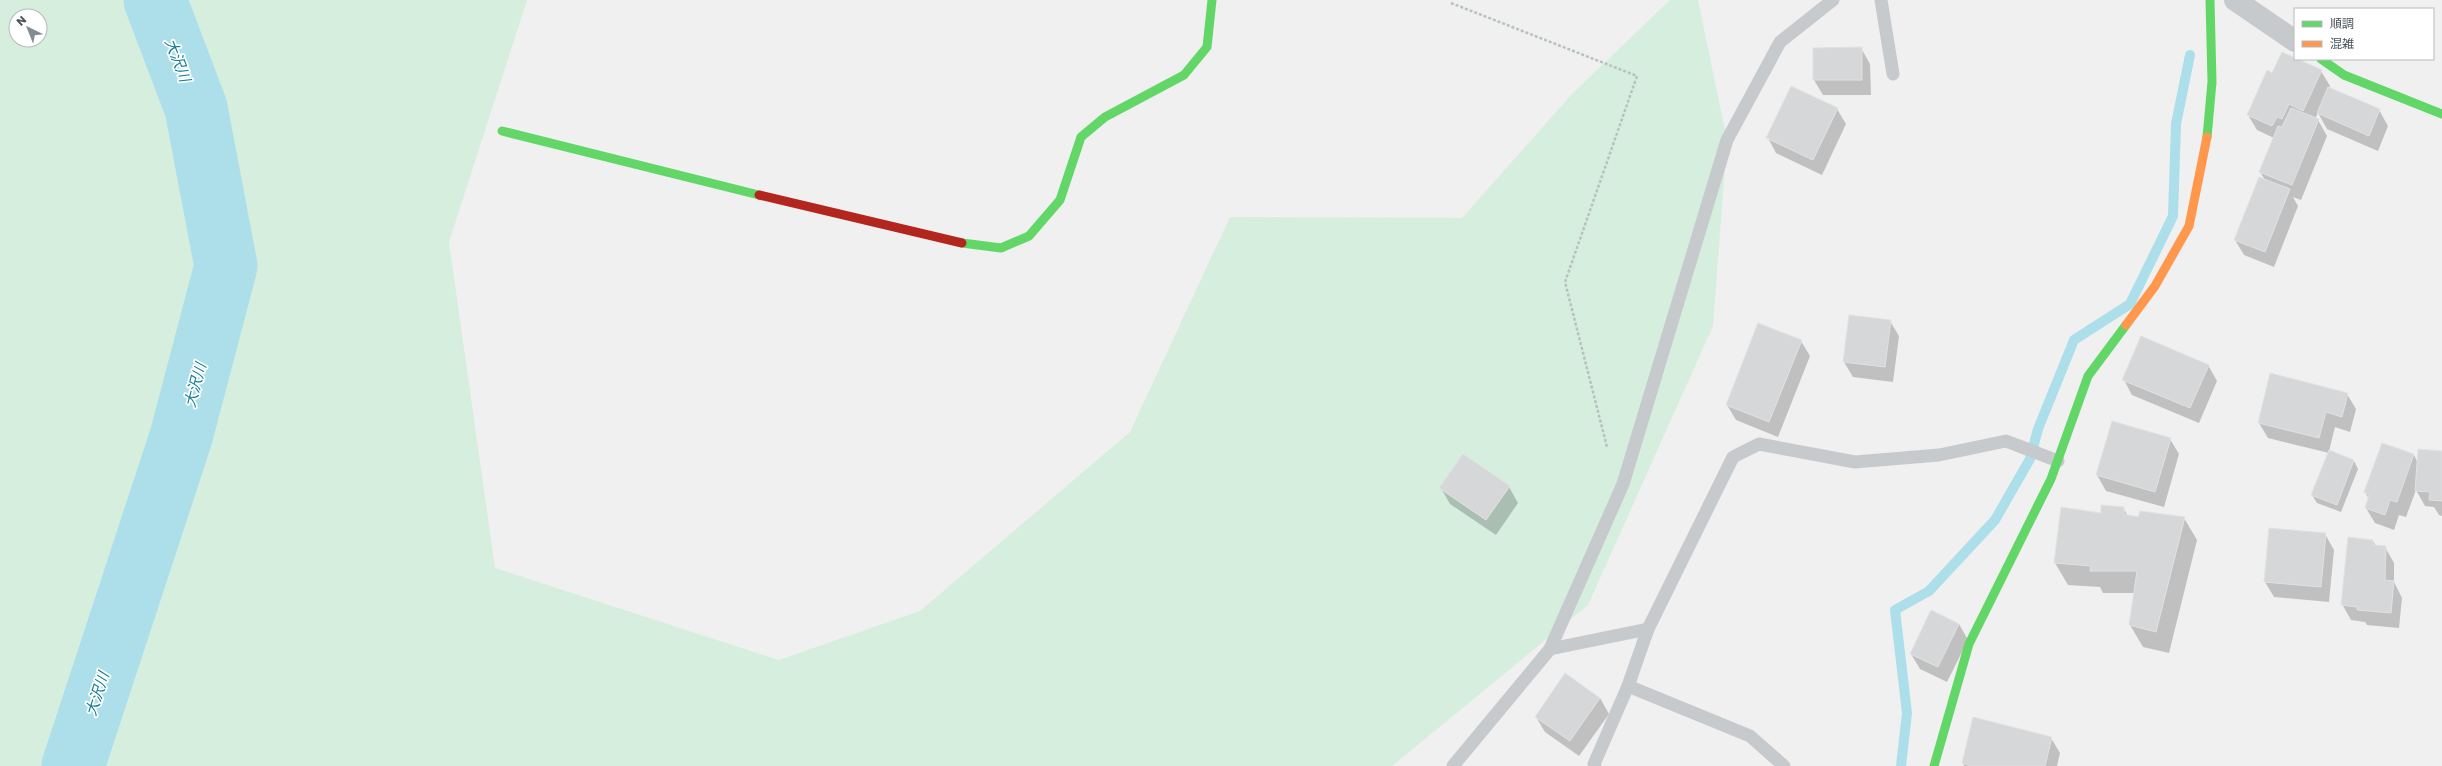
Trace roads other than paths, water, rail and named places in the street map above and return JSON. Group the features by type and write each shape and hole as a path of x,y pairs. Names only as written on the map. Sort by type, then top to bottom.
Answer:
{"street":[{"path":"502,131 830,213 972,245 1001,248 1029,236 1060,200 1081,137 1105,117 1184,75 1207,47 1212,0"},
{"path":"1934,766 1969,644 2051,479 2088,376 2155,286 2189,226 2207,141 2212,82 2210,0"},
{"path":"2235,0 2294,40"},
{"path":"2322,60 2344,75 2442,114"}],"lane":[{"path":"1452,766 1550,649 1623,484 1727,140 1780,42 1833,0"},
{"path":"1881,0 1894,74"},
{"path":"1595,766 1594,764 1628,686 1648,629 1733,457 1759,444 1855,462 1939,455 2006,441 2058,461"},
{"path":"1550,649 1648,629"},
{"path":"1628,686 1750,736 1784,766"}],"waterway":[{"name":"大沢川","path":"73,766 181,437 226,266 196,108 155,0"},
{"path":"1901,766 1907,713 1895,610 1929,591 1995,520 2030,459 2038,429 2074,340 2130,304 2173,216 2176,124 2190,55"}]}
